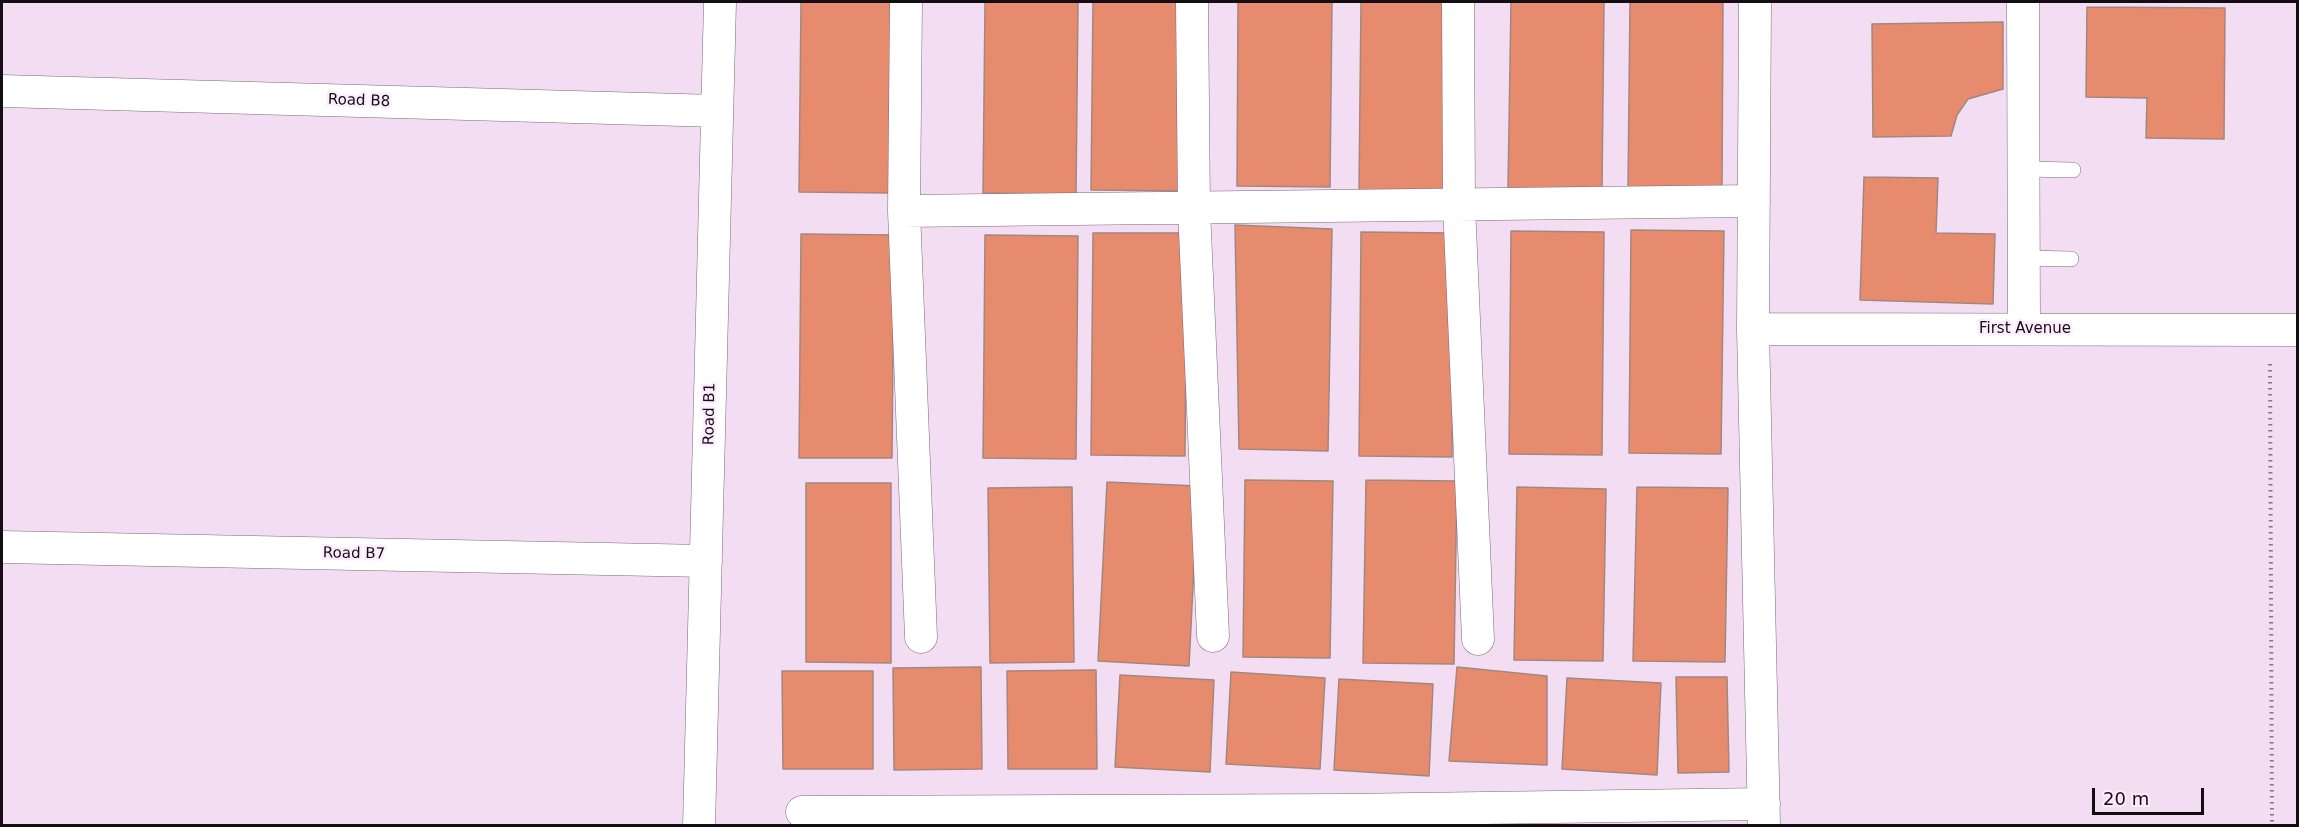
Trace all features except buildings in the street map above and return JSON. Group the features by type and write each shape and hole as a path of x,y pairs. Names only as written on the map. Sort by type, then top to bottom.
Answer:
{"street":[{"name":"Road B1","path":"699,825 720,2"},
{"path":"906,2 904,211 921,637"},
{"path":"1192,2 1194,209 1213,636"},
{"path":"1458,2 1459,205 1478,639"},
{"path":"802,812 1343,810 1764,815 1753,329 1755,2"},
{"path":"2023,2 2024,329"},
{"name":"Road B8","path":"2,91 717,111"},
{"path":"904,211 1754,201"},
{"name":"First Avenue","path":"1753,329 2284,330"},
{"name":"Road B7","path":"2,547 706,561"}],"lane":[{"path":"2023,169 2073,170"},
{"path":"2024,258 2071,258"}],"path":[{"path":"2272,825 2284,330"}]}
